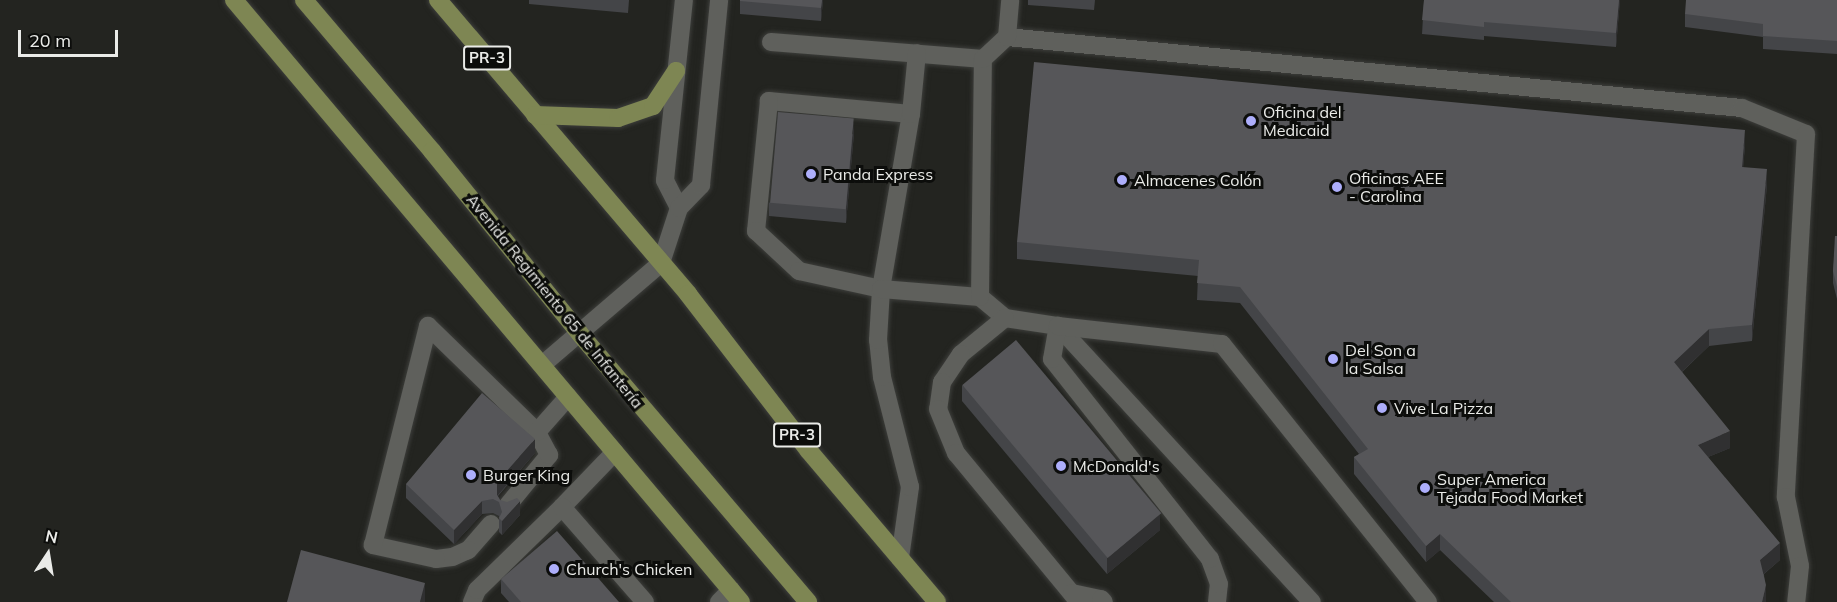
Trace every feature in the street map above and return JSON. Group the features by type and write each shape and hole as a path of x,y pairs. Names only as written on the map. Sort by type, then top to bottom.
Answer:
{"main road":[{"path":"234,0 615,452 730,598"},
{"name":"Avenida Regimiento 65 de Infantería","path":"304,0 432,151 580,334 808,602"},
{"name":"PR-3","path":"438,0 661,263 809,451 937,602"},
{"path":"535,115 618,118 653,106 676,71"}],"street":[{"path":"679,208 665,180 684,0"},
{"path":"542,365 661,263 679,208 701,185 719,0"},
{"path":"980,297 983,59 1007,37 1010,0"},
{"path":"1007,37 1742,108 1806,134 1786,497 1800,566 1796,602"},
{"path":"771,42 983,59"},
{"path":"900,558 910,487 882,377 878,339 881,290 910,114 917,53"},
{"path":"910,114 769,101 756,231 799,271 881,290 980,297 1005,318 1222,344 1428,602"},
{"path":"1005,318 961,354 942,382 938,409 956,453 1076,598 1101,599 1104,602"},
{"path":"491,524 468,550 452,557 435,559 373,545 428,326 537,432 549,455 508,505"},
{"path":"1058,326 1052,359 1210,559 1219,584 1217,602"},
{"path":"1058,326 1312,602"},
{"path":"537,432 568,397"},
{"path":"472,602 477,590 615,452"},
{"path":"562,507 645,602"}],"building":[{"path":"740,0 822,0 821,8"},
{"path":"1424,0 1619,0 1616,33 1484,22 1484,27 1422,20"},
{"path":"1686,0 1837,0 1837,41 1763,36 1763,24 1685,14"},
{"path":"1034,62 1745,130 1742,167 1767,169 1752,325 1709,329 1674,362 1730,431 1698,445 1780,543 1760,560 1766,585 1762,602 1511,602 1440,534 1426,546 1354,457 1368,449 1240,287 1197,283 1199,260 1017,242"},
{"name":"Panda Express","path":"778,112 854,119 846,209 770,203"},
{"path":"1835,236 1837,236 1837,287 1833,271"},
{"name":"McDonald's","path":"1016,340 1161,513 1108,558 962,385"},
{"name":"Burger King","path":"482,393 535,439 497,482 497,495 500,500 507,502 517,498 520,501 502,521 499,518 502,512 499,502 493,499 482,501 454,530 406,484"},
{"name":"Church's Chicken","path":"557,531 619,602 521,602 501,579"},
{"path":"301,550 425,583 420,602 287,602"}],"place":[{"name":"Oficina del Medicaid","path":"1251,121"},
{"name":"Panda Express","path":"811,174"},
{"name":"Almacenes Colón","path":"1122,180"},
{"name":"Oficinas AEE - Carolina","path":"1337,187"},
{"name":"Del Son a la Salsa","path":"1333,359"},
{"name":"Vive La Pizza","path":"1382,408"},
{"name":"McDonald's","path":"1061,466"},
{"name":"Burger King","path":"471,475"},
{"name":"Super America Tejada Food Market","path":"1425,488"},
{"name":"Church's Chicken","path":"554,569"}]}
